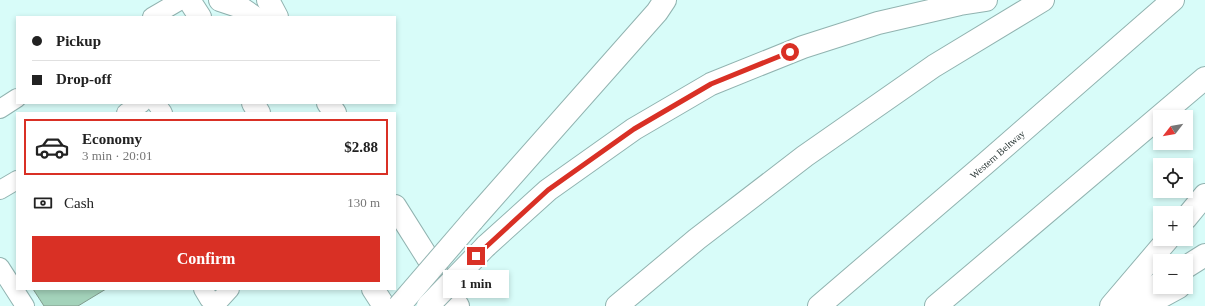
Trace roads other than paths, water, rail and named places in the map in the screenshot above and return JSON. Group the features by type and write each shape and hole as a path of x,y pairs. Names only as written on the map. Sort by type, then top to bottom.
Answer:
{"highway":[{"path":"189,0 199,16"},
{"path":"220,0 238,6 253,16"},
{"path":"268,0 277,16"},
{"path":"399,306 657,12 665,0"},
{"path":"428,306 486,246 548,190 634,129 711,84 804,47 871,25 960,4 986,0"},
{"path":"617,306 697,239 804,156 934,66 1043,0"},
{"name":"Western Beltway","path":"819,306 1173,0"},
{"path":"936,306 1205,78"},
{"path":"1193,210 1205,196"},
{"path":"396,208 458,306"},
{"path":"1111,306 1162,246"},
{"path":"1193,273 1205,255"},
{"path":"1124,306 1153,287"},
{"path":"374,290 384,306"},
{"path":"1144,306 1164,294"}],"lane":[{"path":"154,16 181,0"},
{"path":"0,109 16,99"},
{"path":"128,112 140,104"},
{"path":"0,190 16,181"},
{"path":"0,267 24,306"},
{"path":"206,298 219,301 229,290"}]}
